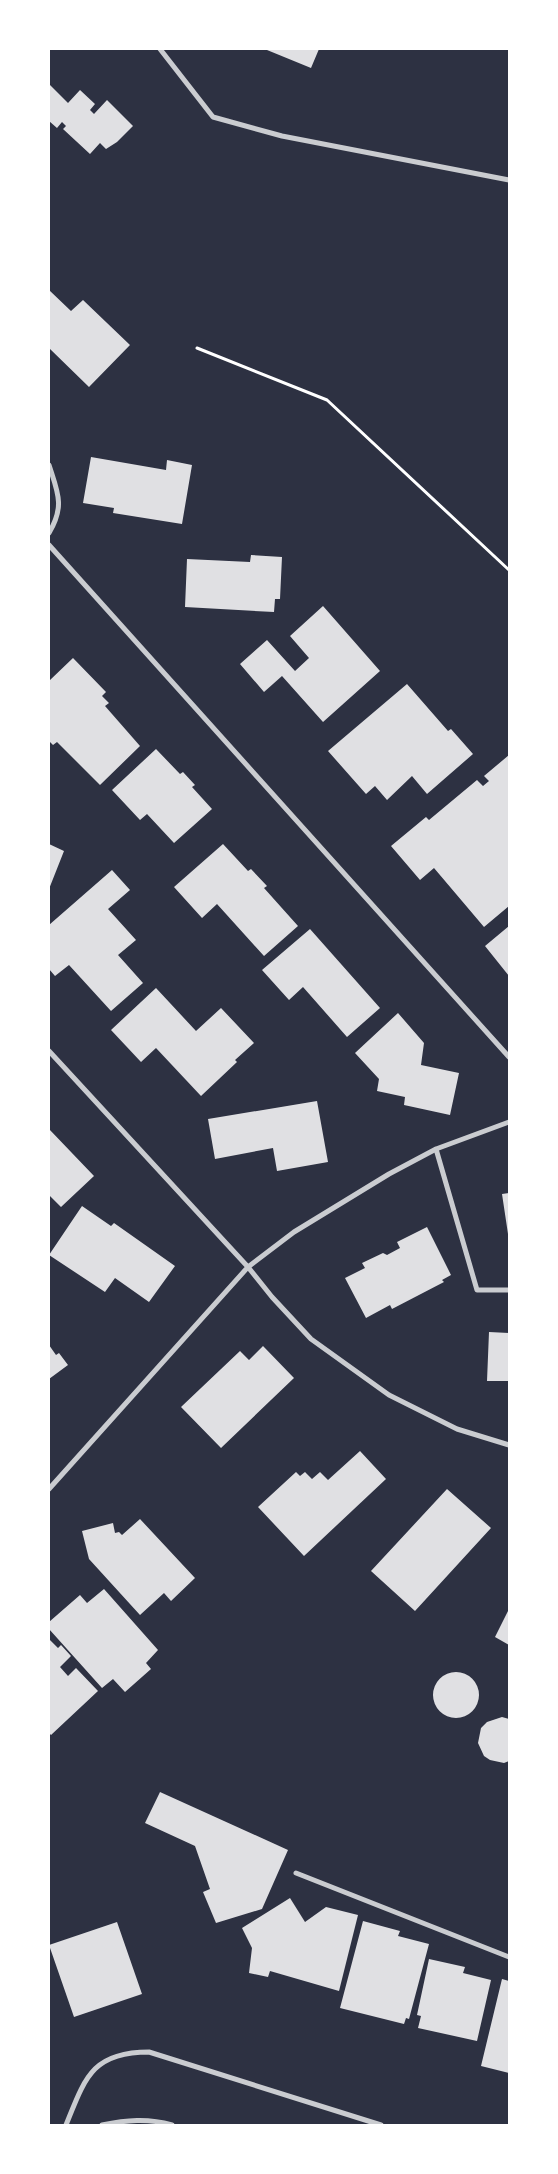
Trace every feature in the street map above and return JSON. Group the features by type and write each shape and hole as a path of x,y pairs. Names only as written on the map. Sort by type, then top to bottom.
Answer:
{"street":[{"path":"160,49 213,117 282,136 509,180"},
{"path":"49,465 60,499 58,518 49,533"},
{"path":"49,545 509,1056"},
{"path":"49,1051 312,1339 381,1389 458,1429 509,1445"},
{"path":"49,1489 248,1267 294,1232 341,1201 436,1149 509,1122"},
{"path":"436,1149 477,1290 509,1290"},
{"path":"296,1873 509,1957"},
{"path":"66,2125 82,2086 93,2071 106,2059 128,2052 149,2052 380,2125"},
{"path":"102,2125 130,2120 157,2120 172,2125"}],"path":[{"path":"197,348 327,400 509,570"}],"building":[{"path":"267,49 319,49 311,68"},
{"path":"50,85 68,103 80,90 95,104 90,110 94,114 107,100 133,126 117,142 106,149 100,143 90,154 63,129 66,126 62,122 57,128 49,121"},
{"path":"49,290 71,311 83,300 130,345 89,387 49,348"},
{"path":"91,457 166,470 167,460 192,465 182,524 113,513 114,508 83,503"},
{"path":"251,555 282,557 280,599 275,599 274,612 185,607 187,559 250,562"},
{"path":"323,606 380,671 323,722 282,676 264,692 240,664 267,640 295,671 309,658 290,636"},
{"path":"73,658 106,692 102,696 109,703 105,706 140,746 100,785 57,742 53,745 49,741 49,681"},
{"path":"407,684 448,731 451,729 473,754 427,794 412,776 387,800 375,786 366,794 328,751"},
{"path":"156,749 180,774 183,772 195,785 192,787 212,809 174,843 147,814 140,820 112,790"},
{"path":"509,755 509,906 484,927 434,868 420,880 391,846 426,817 429,820 477,780 483,786 489,781 484,776"},
{"path":"49,844 64,851 49,889"},
{"path":"223,844 248,871 251,869 267,886 264,888 298,926 264,956 217,904 202,918 174,887"},
{"path":"112,870 130,890 108,909 136,940 118,955 143,983 111,1011 69,965 55,976 49,969 49,925"},
{"path":"509,926 509,976 485,946"},
{"path":"310,929 380,1008 347,1037 303,987 289,1000 262,970"},
{"path":"156,988 196,1031 221,1008 254,1043 201,1096 156,1048 141,1062 111,1030"},
{"path":"398,1013 424,1043 421,1065 459,1073 450,1115 404,1105 405,1097 377,1091 379,1079 355,1053"},
{"path":"317,1101 328,1162 277,1171 273,1148 215,1159 208,1119"},
{"path":"49,1129 94,1176 61,1207 49,1195"},
{"path":"509,1193 509,1234 508,1234 502,1194"},
{"path":"82,1206 111,1226 114,1223 175,1266 149,1302 115,1278 105,1292 49,1255"},
{"path":"427,1227 451,1275 442,1280 444,1282 392,1309 390,1305 366,1318 345,1278 365,1268 362,1263 383,1253 387,1255 400,1248 397,1242"},
{"path":"489,1332 509,1333 509,1381 487,1381"},
{"path":"49,1345 56,1355 59,1353 68,1365 49,1379"},
{"path":"263,1346 294,1378 221,1448 181,1407 240,1351 249,1360"},
{"path":"360,1451 386,1479 304,1556 258,1507 296,1472 300,1476 305,1472 312,1479 320,1472 328,1480"},
{"path":"447,1489 491,1528 415,1611 371,1571"},
{"path":"140,1519 195,1578 171,1601 164,1593 140,1615 89,1559 82,1531 113,1523 115,1533 119,1532 122,1535"},
{"path":"104,1589 158,1650 146,1663 151,1669 125,1692 113,1679 102,1688 49,1629 49,1622 80,1595 87,1603"},
{"path":"509,1609 509,1645 495,1637"},
{"path":"49,1639 58,1648 61,1645 71,1656 60,1667 68,1676 76,1668 98,1691 51,1735 49,1733"},
{"path":"456,1672 469,1676 475,1682 479,1695 475,1708 469,1714 456,1718 443,1714 437,1708 433,1695 437,1682 443,1676"},
{"path":"502,1717 509,1719 509,1761 504,1763 490,1760 484,1756 478,1743 481,1728 487,1722"},
{"path":"160,1792 288,1850 262,1909 216,1923 203,1892 210,1889 195,1846 145,1823"},
{"path":"290,1898 305,1922 326,1907 358,1915 339,1991 270,1971 268,1977 249,1973 252,1948 242,1928"},
{"path":"363,1921 400,1931 398,1936 429,1944 409,2019 406,2018 404,2024 340,2008"},
{"path":"117,1922 142,1994 74,2017 49,1945"},
{"path":"429,1959 465,1967 463,1973 491,1980 477,2041 418,2028 421,2016 417,2015"},
{"path":"502,1979 509,1981 509,2073 481,2066"}]}
